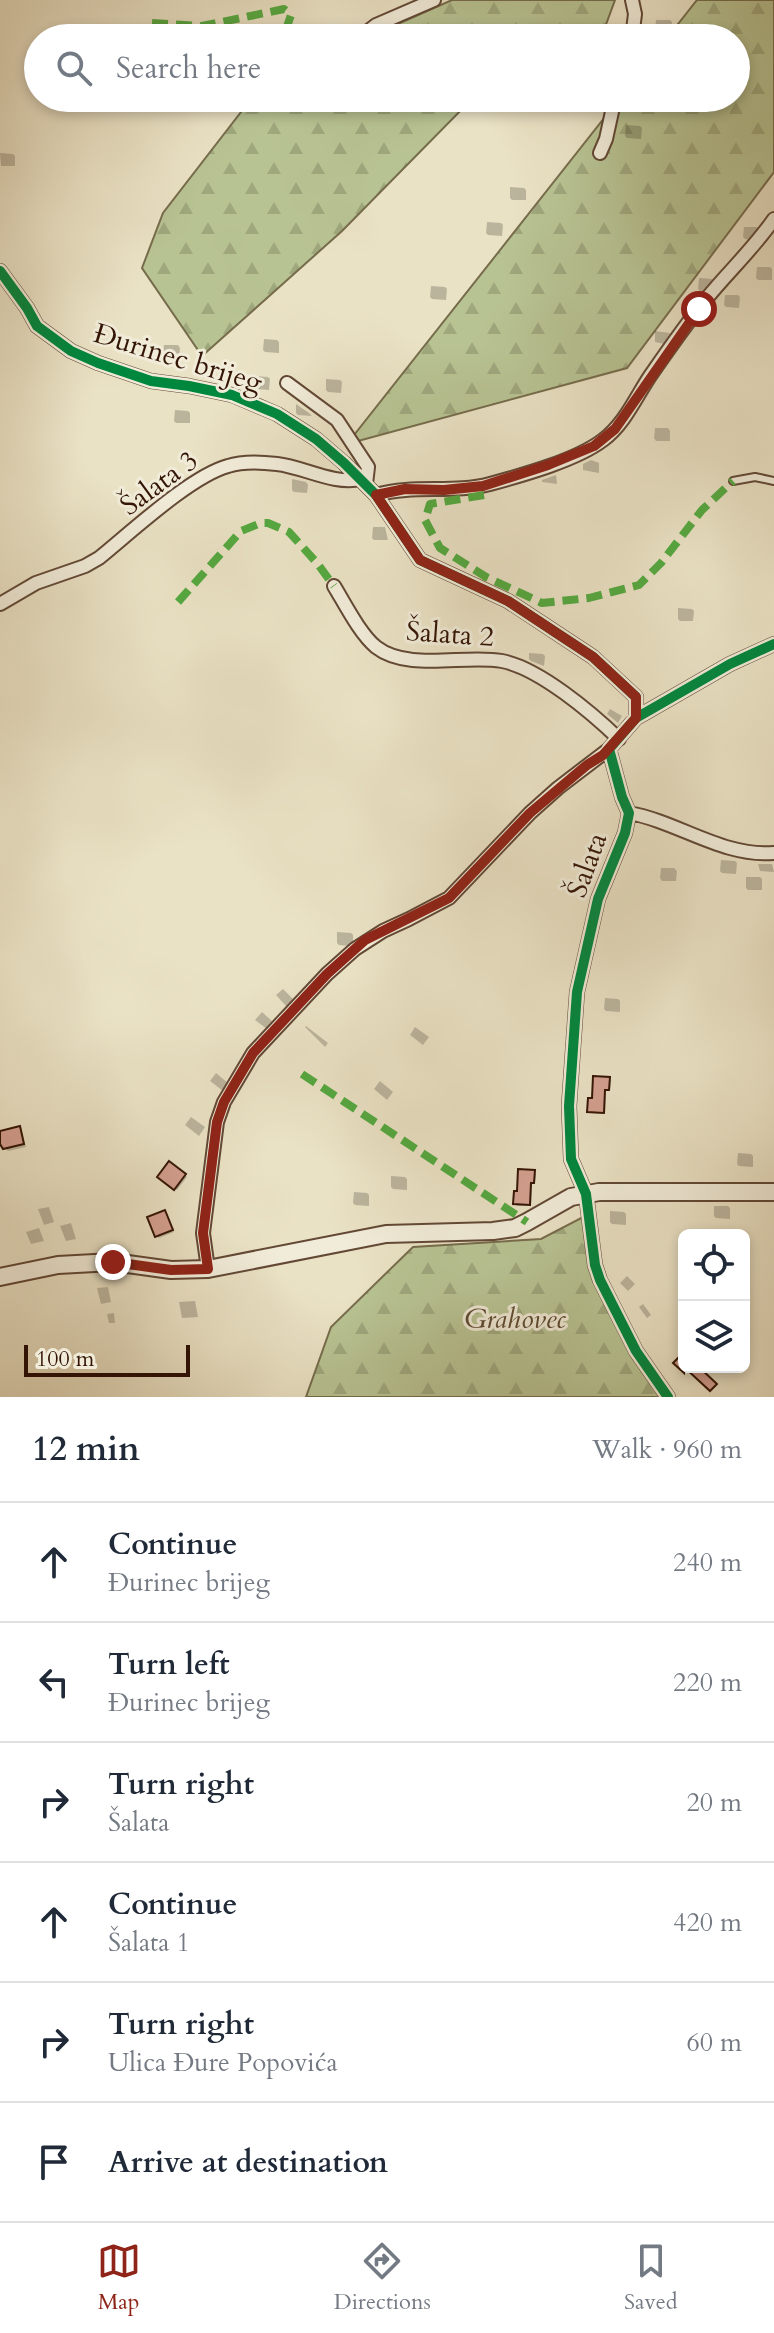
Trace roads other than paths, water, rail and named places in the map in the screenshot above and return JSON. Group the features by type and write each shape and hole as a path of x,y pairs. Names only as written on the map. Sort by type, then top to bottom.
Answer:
{"street":[{"path":"378,24 434,0"},
{"path":"632,0 634,24"},
{"path":"600,153 612,112"},
{"path":"376,495 405,489 444,490 483,486 548,465 602,441 624,416 708,297 774,219"},
{"name":"Đurinec brijeg","path":"0,271 37,326 71,351 151,381 232,395 277,414 324,446 376,495 420,560 508,601 593,657 636,697 636,718"},
{"name":"Đurinec brijeg","path":"287,383 337,420 368,467 363,482"},
{"name":"Šalata 3","path":"0,604 36,583 99,558 182,492 209,474 230,465 256,462 280,464 363,482"},
{"name":"Šalata 2","path":"334,586 370,641 383,651 416,660 485,659 513,664 541,677 604,725 614,744"},
{"path":"208,1269 203,1233 217,1122 224,1102 253,1053 327,974 355,949 383,931 449,898 530,813 614,744 636,718 730,664 774,644"},
{"name":"Šalata","path":"614,744 622,797 629,813 625,833 598,899 577,992 569,1106 571,1159 586,1194 595,1265 600,1280 636,1351 668,1397"},
{"path":"629,813 661,821 731,850 774,853"},
{"path":"0,1277 58,1265 113,1262 171,1270 208,1269 386,1234 515,1228 571,1197 599,1192 774,1192"}],"lane":[{"path":"733,481 755,477 774,481"}],"park label":[{"name":"Grahovec","path":"515,1319"}]}
